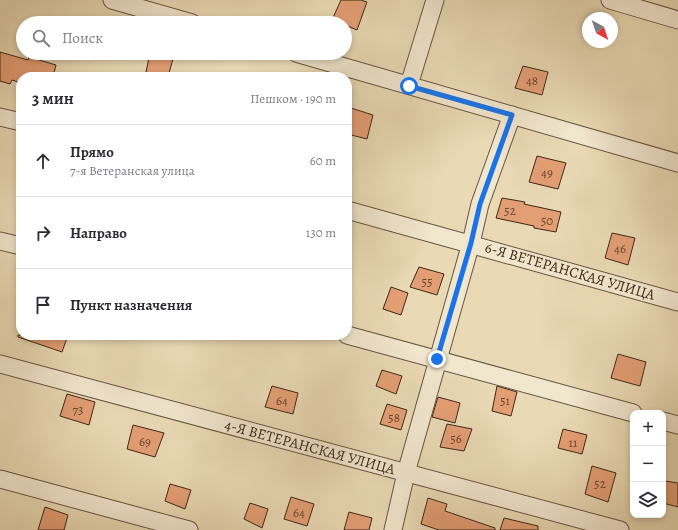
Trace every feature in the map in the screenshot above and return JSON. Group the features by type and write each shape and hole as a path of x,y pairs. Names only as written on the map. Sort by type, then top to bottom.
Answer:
{"street":[{"path":"112,0 168,16"},
{"path":"409,86 435,0"},
{"path":"610,0 678,20"},
{"path":"320,60 678,163"},
{"path":"393,530 406,473 471,243 480,204 512,115"},
{"path":"0,117 16,121"},
{"name":"6-Я ВЕТЕРАНСКАЯ УЛИЦА","path":"352,211 471,243 678,302"},
{"path":"0,241 16,245"},
{"path":"352,336 630,412"},
{"name":"4-Я ВЕТЕРАНСКАЯ УЛИЦА","path":"0,364 620,530"},
{"path":"666,422 678,425"},
{"path":"0,478 189,530"}],"building":[{"path":"341,0 361,0 367,2 357,30 352,28 352,16 334,16"},
{"path":"0,52 16,57 16,60 39,60 56,65 54,72 16,72 16,81 12,80 10,84 0,81"},
{"path":"149,60 173,60 169,72 146,72"},
{"path":"523,66 548,72 542,95 515,88"},
{"path":"352,108 373,115 367,139 352,135"},
{"path":"537,156 566,163 558,189 529,182"},
{"path":"502,198 525,202 524,204 561,212 556,232 496,218"},
{"path":"612,233 635,238 628,265 605,258"},
{"path":"419,267 444,274 437,295 410,287"},
{"path":"391,287 408,293 401,315 383,309"},
{"path":"27,340 66,340 62,352"},
{"path":"618,354 646,362 640,386 611,378"},
{"path":"382,370 402,376 396,394 376,386"},
{"path":"272,386 298,393 293,414 265,407"},
{"path":"497,386 517,392 511,416 492,411"},
{"path":"67,394 95,402 89,425 60,416"},
{"path":"438,397 460,403 455,423 432,417"},
{"path":"387,404 407,410 401,430 380,424"},
{"path":"447,424 472,429 464,451 440,447"},
{"path":"133,425 164,433 155,457 127,449"},
{"path":"563,429 587,435 582,454 558,448"},
{"path":"592,466 616,473 608,502 585,494"},
{"path":"666,481 678,483 678,507 666,504"},
{"path":"170,484 191,490 185,509 165,501"},
{"path":"291,497 314,504 307,526 284,519"},
{"path":"428,498 447,504 445,511 495,528 495,530 439,530 421,524"},
{"path":"250,503 268,509 262,528 244,519"},
{"path":"45,507 68,515 64,530 38,530"},
{"path":"349,512 372,518 369,530 344,530"},
{"path":"504,518 538,526 538,530 500,530"}],"route":[{"path":"409,86 512,115 480,204 471,243 437,359"}]}
